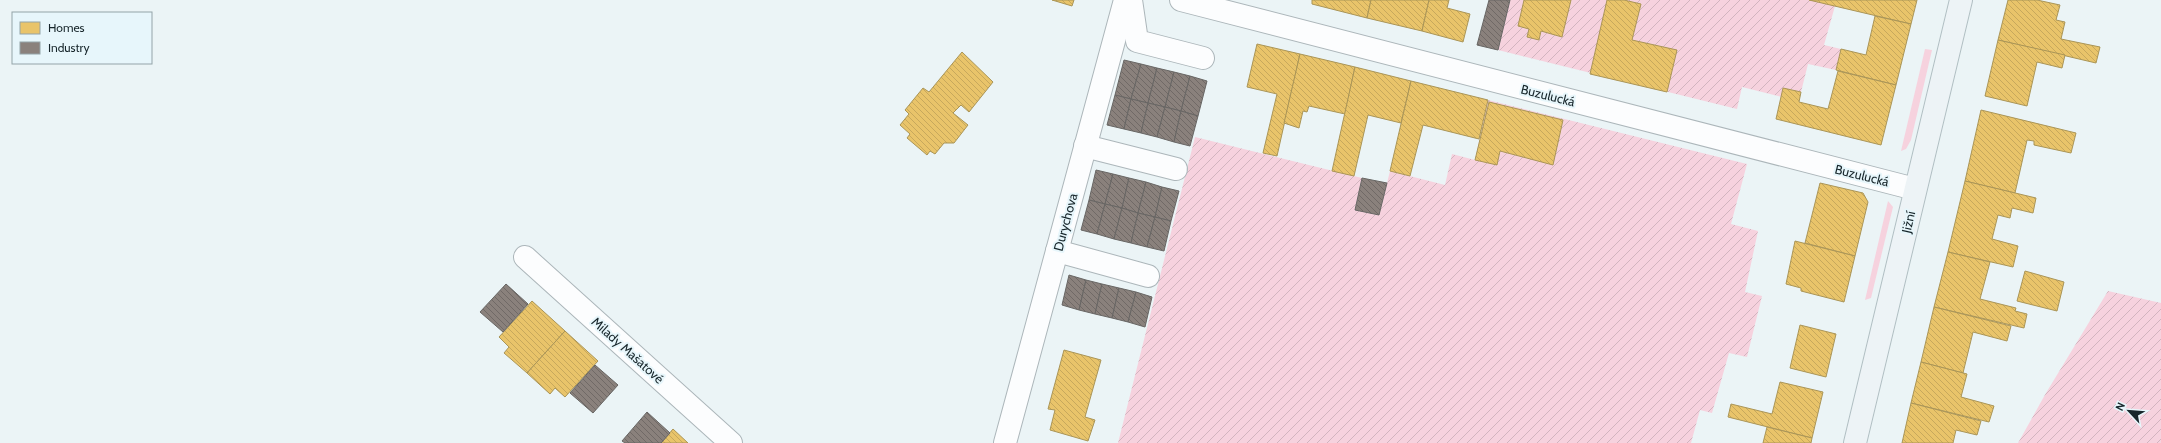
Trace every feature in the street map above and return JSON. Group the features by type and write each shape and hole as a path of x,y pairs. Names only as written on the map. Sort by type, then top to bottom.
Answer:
{"main road":[{"name":"Jižní","path":"1855,443 1961,0"}],"street":[{"name":"Durychova","path":"1005,443 1125,0"},
{"path":"1131,0 1137,41 1203,58"},
{"name":"Buzulucká","path":"1181,0 1916,189"},
{"path":"1085,146 1176,169"},
{"path":"1057,251 1148,276"},
{"name":"Milady Mašatové","path":"525,257 731,443"}],"shaded area":[{"path":"1510,0 1810,0 1835,6 1824,45 1841,49 1836,70 1808,64 1801,92 1784,88 1782,97 1742,87 1737,109 1498,50"},
{"path":"1925,49 1932,50 1911,140 1906,149 1901,151"},
{"path":"1488,100 1747,164 1731,224 1758,231 1745,292 1762,296 1747,357 1729,353 1712,413 1700,410 1691,443 1118,443 1195,137 1362,178 1355,210 1379,215 1390,171 1445,185 1452,154 1475,160"},
{"path":"1888,201 1893,207 1871,298 1865,300"},
{"path":"2108,291 2161,303 2161,443 2018,443 2046,393"}],"building: Homes":[{"path":"1052,0 1074,0 1072,6"},
{"path":"1312,0 1371,0 1367,18 1312,4"},
{"path":"1371,0 1429,0 1422,31 1367,18"},
{"path":"1429,0 1449,0 1447,8 1470,14 1463,42 1422,31"},
{"path":"1524,0 1571,0 1562,37 1541,31 1539,40 1527,37 1529,29 1518,26"},
{"path":"1607,0 1624,0 1641,4 1632,40 1677,50 1667,92 1590,74"},
{"path":"1809,0 1917,0 1911,24"},
{"path":"2008,0 2037,0 2060,5 2056,20 2065,22 2061,39 2100,47 2096,63 1998,40"},
{"path":"1875,16 1911,24 1896,85 1836,70 1841,49 1866,55"},
{"path":"1998,40 2065,55 2062,68 2037,62 2027,106 1985,96"},
{"path":"1257,44 1300,54 1277,156 1263,153 1277,94 1247,87"},
{"path":"962,52 993,82 969,112 961,105 953,113 968,125 954,143 944,143 935,154 930,151 927,155 907,138 910,134 900,125 909,114 905,110 923,88 929,92"},
{"path":"1300,54 1355,67 1345,114 1309,106 1307,112 1303,111 1299,128 1284,123"},
{"path":"1355,67 1411,81 1401,123 1368,115 1354,176 1332,171"},
{"path":"1838,71 1896,85 1881,145 1776,119 1783,88 1801,92 1799,102 1828,109"},
{"path":"1411,81 1488,100 1479,139 1423,125 1410,176 1390,171"},
{"path":"1489,102 1563,120 1553,165 1500,151 1497,165 1475,160"},
{"path":"1981,110 2076,133 2071,153 2034,145 2034,141 2027,140 2015,193 1965,181"},
{"path":"1965,181 2036,198 2033,213 2012,208 2010,218 1998,215 1992,239 2018,246 2013,267 1948,252"},
{"path":"1820,183 1863,193 1868,202 1855,256 1805,243"},
{"path":"1795,241 1855,256 1844,302 1801,291 1801,288 1786,284"},
{"path":"1948,252 1990,262 1980,299 2016,308 2015,311 2027,314 2024,328 1934,307"},
{"path":"2025,271 2064,282 2057,311 2017,301"},
{"path":"532,301 565,331 527,373 504,353 509,347 499,337"},
{"path":"1934,307 2011,326 2007,341 1973,332 1963,373 1921,362"},
{"path":"1800,325 1836,334 1826,377 1790,368"},
{"path":"565,331 598,361 565,397 555,388 550,394 527,373"},
{"path":"1064,350 1101,360 1085,417 1095,420 1088,441 1050,430 1055,410 1048,409"},
{"path":"1921,362 1967,374 1961,397 1994,406 1989,422 1911,403"},
{"path":"1780,382 1823,392 1812,438 1728,417 1731,404 1772,414"},
{"path":"1911,403 1981,421 1977,435 1956,430 1953,443 1902,443"},
{"path":"1767,427 1812,438 1811,443 1763,443"},
{"path":"673,429 688,443 661,443"}],"building: Industry":[{"path":"1489,0 1510,0 1498,50 1477,45"},
{"path":"1124,60 1141,64 1131,99 1115,95"},
{"path":"1141,64 1157,68 1148,103 1131,99"},
{"path":"1157,68 1174,72 1165,107 1148,103"},
{"path":"1174,72 1190,76 1181,111 1165,107"},
{"path":"1190,76 1207,81 1198,116 1181,111"},
{"path":"1115,95 1131,99 1124,129 1107,125"},
{"path":"1131,99 1148,103 1141,133 1124,129"},
{"path":"1148,103 1165,107 1157,137 1141,133"},
{"path":"1165,107 1181,111 1174,142 1157,137"},
{"path":"1181,111 1198,116 1190,146 1174,142"},
{"path":"1096,170 1113,174 1105,204 1089,200"},
{"path":"1113,174 1129,178 1122,208 1105,204"},
{"path":"1129,178 1146,182 1138,213 1122,208"},
{"path":"1362,178 1387,183 1379,215 1355,210"},
{"path":"1146,182 1162,187 1155,217 1138,213"},
{"path":"1162,187 1179,191 1171,221 1155,217"},
{"path":"1089,200 1105,204 1097,234 1081,230"},
{"path":"1105,204 1122,208 1114,239 1097,234"},
{"path":"1122,208 1138,213 1131,243 1114,239"},
{"path":"1138,213 1155,217 1147,247 1131,243"},
{"path":"1155,217 1171,221 1164,251 1147,247"},
{"path":"1069,275 1086,280 1079,310 1062,305"},
{"path":"1086,280 1102,284 1095,314 1079,310"},
{"path":"506,284 528,304 503,332 480,312"},
{"path":"1102,284 1119,288 1112,318 1095,314"},
{"path":"1119,288 1136,292 1128,322 1112,318"},
{"path":"1136,292 1152,297 1145,327 1128,322"},
{"path":"595,365 618,385 593,413 570,393"},
{"path":"647,412 670,433 661,443 625,443 622,441"}]}
